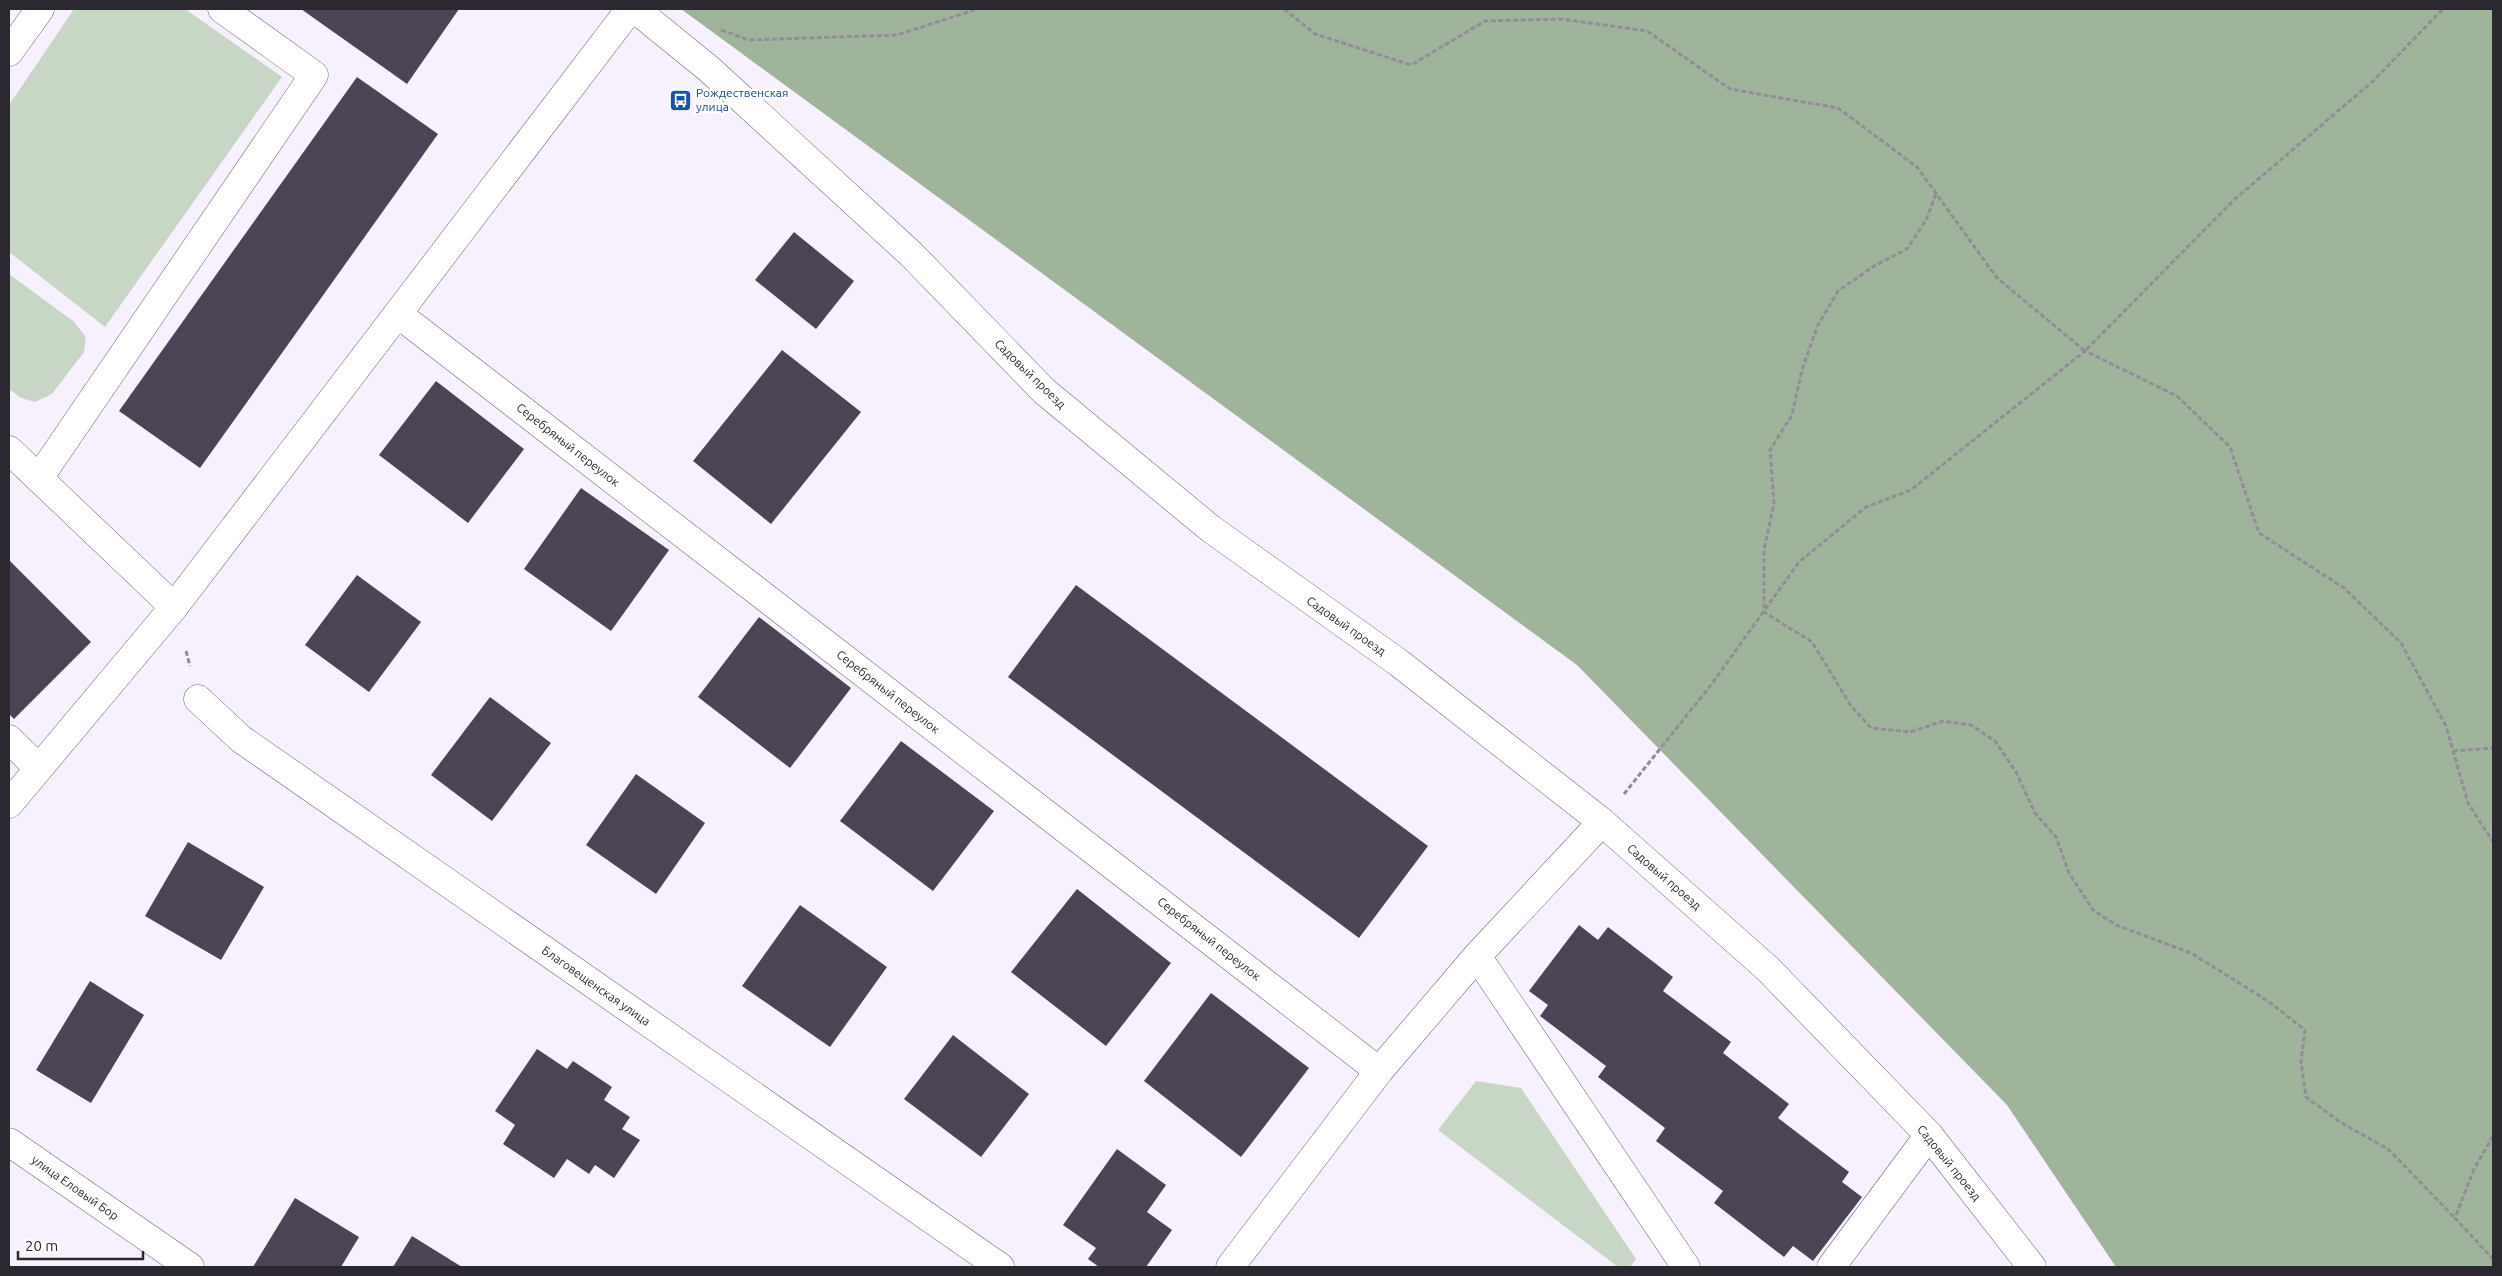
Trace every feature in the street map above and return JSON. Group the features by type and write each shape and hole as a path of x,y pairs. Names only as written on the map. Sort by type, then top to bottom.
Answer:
{"street":[{"path":"9,52 40,9"},
{"path":"39,478 314,75 222,9"},
{"path":"9,804 174,606 630,9"},
{"name":"Садовый проезд","path":"635,9 709,69 911,254 1044,391 1211,529 1399,663 1602,822 1768,969 1929,1135 2032,1267"},
{"name":"Серебряный переулок","path":"398,314 1379,1071"},
{"path":"9,450 174,606"},
{"name":"Благовещенская улица","path":"198,698 241,739 1000,1267"},
{"path":"9,739 38,768"},
{"path":"1230,1267 1379,1071 1476,956 1602,822"},
{"path":"1476,956 1686,1267"},
{"path":"1831,1267 1929,1135"},
{"name":"улица Еловый Бор","path":"9,1142 190,1267"}],"path":[{"path":"714,28 749,40 897,35 977,9"},
{"path":"1284,9 1315,34 1411,65 1485,21 1561,19 1647,31 1730,89 1838,108 1917,167 1997,278 2086,351 2178,396 2230,447 2259,533 2344,588 2401,643 2446,726 2468,803 2493,842"},
{"path":"1602,822 1711,685 1799,562 1866,507 1911,490 2086,351 2235,200 2373,81 2443,9"},
{"path":"1764,612 1764,550 1774,502 1770,450 1792,415 1802,370 1817,327 1838,291 1874,266 1907,250 1926,220 1936,194"},
{"path":"1764,612 1812,642 1850,706 1871,728 1910,732 1943,721 1971,725 1995,741 2016,772 2035,814 2056,837 2069,873 2093,910 2116,925 2191,952 2268,1001 2305,1030 2300,1062 2306,1097 2340,1122 2388,1149 2493,1259"},
{"path":"2454,751 2493,748"},
{"path":"2455,1218 2474,1169 2493,1136"}],"green space":[{"path":"74,9 185,9 282,77 105,327 9,252 9,105"},
{"path":"681,9 2493,9 2493,1267 2116,1267 2007,1105 1577,665"},
{"path":"9,274 73,321 86,337 84,352 52,394 35,402 21,398 9,389"},
{"path":"1476,1081 1521,1088 1636,1259 1630,1267 1618,1267 1438,1130"}],"building":[{"path":"301,9 459,9 407,84"},
{"path":"357,77 438,134 200,468 119,411"},
{"path":"794,232 854,281 816,329 755,280"},
{"path":"782,350 861,412 771,524 693,461"},
{"path":"436,381 524,449 468,523 379,455"},
{"path":"581,488 669,550 611,631 524,569"},
{"path":"9,560 91,642 14,719 9,714"},
{"path":"357,575 421,622 369,692 305,645"},
{"path":"1076,585 1428,846 1359,938 1008,677"},
{"path":"759,617 851,688 790,768 698,697"},
{"path":"490,697 551,743 492,821 431,775"},
{"path":"901,741 994,811 933,891 840,821"},
{"path":"636,774 705,823 656,894 586,845"},
{"path":"188,842 264,887 221,960 145,916"},
{"path":"1077,889 1171,963 1106,1046 1011,972"},
{"path":"800,905 887,967 830,1047 742,986"},
{"path":"1579,925 1598,940 1608,927 1673,977 1663,991 1731,1042 1723,1053 1789,1104 1778,1118 1849,1172 1842,1182 1862,1197 1813,1261 1793,1246 1784,1257 1714,1203 1723,1191 1656,1141 1665,1128 1598,1077 1606,1066 1540,1016 1548,1005 1529,991"},
{"path":"90,981 144,1015 91,1103 36,1070"},
{"path":"1211,993 1309,1068 1241,1157 1144,1081"},
{"path":"953,1035 1029,1094 981,1157 904,1099"},
{"path":"537,1049 567,1069 573,1061 612,1087 604,1100 630,1117 622,1129 640,1140 614,1178 595,1165 589,1174 567,1159 554,1178 503,1144 515,1125 495,1111"},
{"path":"1117,1149 1166,1185 1147,1212 1172,1230 1146,1267 1099,1267 1088,1259 1096,1248 1063,1225"},
{"path":"295,1198 359,1237 341,1267 253,1267"},
{"path":"412,1236 462,1267 393,1267"}],"place":[{"name":"Рождественская улица","path":"680,100"}]}
